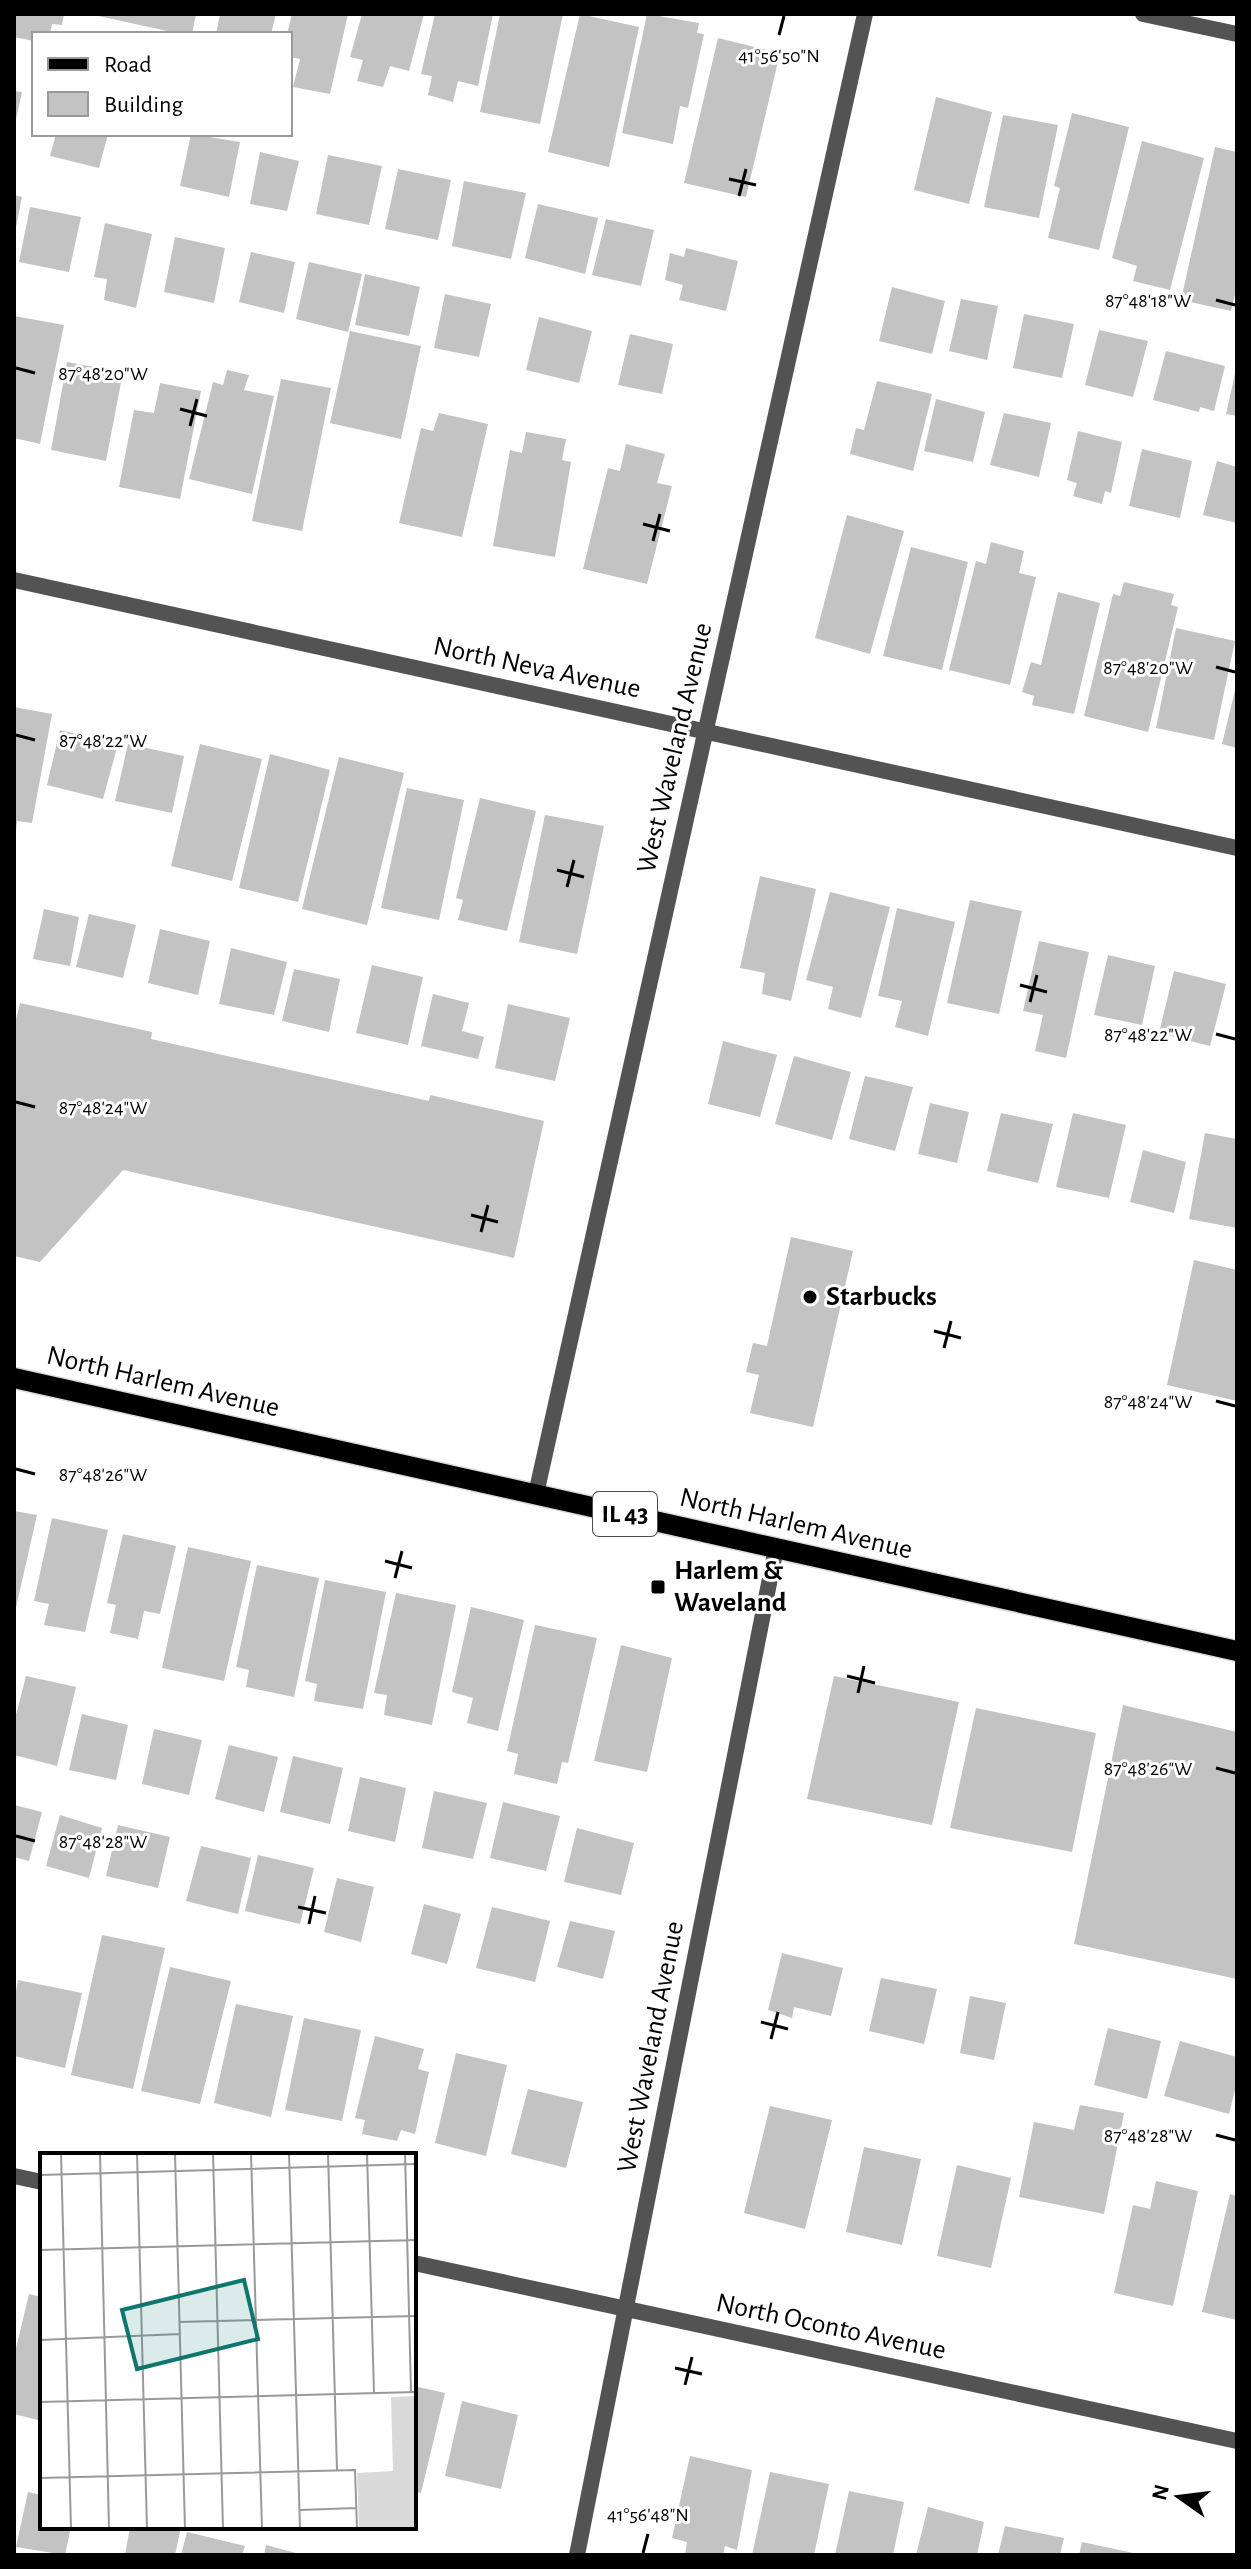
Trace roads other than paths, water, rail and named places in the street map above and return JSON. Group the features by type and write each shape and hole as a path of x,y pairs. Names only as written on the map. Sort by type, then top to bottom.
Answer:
{"main road":[{"name":"North Harlem Avenue","path":"14,1378 1237,1651"}],"street":[{"name":"West Waveland Avenue","path":"536,1494 865,14"},
{"path":"1143,14 1237,34"},
{"name":"North Neva Avenue","path":"14,580 1237,848"},
{"name":"West Waveland Avenue","path":"577,2555 776,1548"},
{"path":"14,2176 40,2182"},
{"name":"North Oconto Avenue","path":"416,2263 1237,2441"}],"place":[{"name":"Starbucks","path":"810,1297"},
{"name":"Harlem & Waveland","path":"658,1587"}]}
